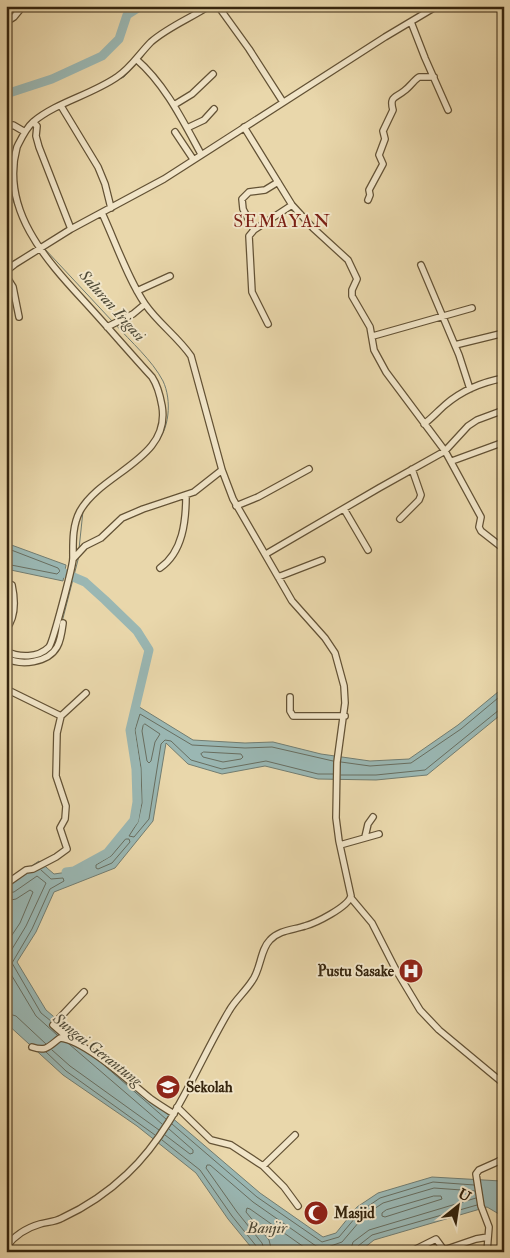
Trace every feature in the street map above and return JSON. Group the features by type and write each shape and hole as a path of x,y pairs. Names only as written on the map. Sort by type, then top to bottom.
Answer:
{"street":[{"path":"6,22 14,17 23,6"},
{"path":"7,180 12,157 25,132 35,124 117,77 138,61 158,37 209,6"},
{"path":"6,271 71,229 164,179 244,126 437,6"},
{"path":"219,7 283,102"},
{"path":"411,22 448,110"},
{"path":"138,61 155,78 174,105 201,154"},
{"path":"174,105 192,94 213,74"},
{"path":"368,200 369,190 383,164 379,155 385,139 383,131 393,110 392,101 395,96 403,92 419,77 434,77"},
{"path":"62,108 98,167 111,208"},
{"path":"187,128 204,120 214,109"},
{"path":"6,127 13,124 25,132"},
{"path":"35,124 39,147 71,229"},
{"path":"244,126 292,205 313,228 350,262 357,279 352,294 366,318 374,350 386,372 452,461 481,517 480,529 504,549"},
{"path":"175,132 193,160"},
{"path":"254,230 243,209 242,199 248,192 265,190 278,182"},
{"path":"268,324 252,292 248,239 254,230 292,205"},
{"path":"102,213 137,291 145,304 191,356 222,470 236,506 292,601 335,653 344,686 345,716 337,762 336,818 351,898 372,923 396,970 420,1010 439,1030 504,1084"},
{"path":"6,658 19,663 42,659 55,649 64,599 76,556 73,537 80,510 94,494 152,447 163,422 160,393 154,381 40,249 21,230"},
{"path":"421,265 455,346 470,389"},
{"path":"6,276 13,287 19,317"},
{"path":"137,291 170,276"},
{"path":"107,327 133,314 145,304"},
{"path":"372,336 472,308"},
{"path":"455,346 504,333"},
{"path":"424,424 446,404 470,389 488,381 504,378"},
{"path":"266,554 446,451 472,422 481,417 504,410"},
{"path":"452,461 504,442"},
{"path":"236,506 258,497 309,469"},
{"path":"400,519 419,500 421,495 412,469"},
{"path":"76,556 101,538 116,523 164,501 186,495 203,486 222,470"},
{"path":"160,568 174,555 178,545 184,523 186,495"},
{"path":"344,509 368,550"},
{"path":"278,577 322,560"},
{"path":"6,582 12,584 14,606 12,622 6,629"},
{"path":"6,651 13,655 23,656 41,652 50,645 63,623"},
{"path":"6,689 61,716"},
{"path":"6,884 26,870 33,869 56,858 66,849 60,828 65,819 66,806 56,776 57,733 61,716 86,693"},
{"path":"290,697 290,711 293,716 345,716"},
{"path":"366,838 368,824 373,817"},
{"path":"340,845 379,834"},
{"path":"6,1247 13,1238 30,1228 63,1218 100,1196 129,1172 173,1115 230,1009 253,981 269,940 285,931 308,926 340,908 351,898"},
{"path":"84,992 53,1025 71,1042 94,1054 173,1115"},
{"path":"32,1046 43,1049 58,1040 71,1042"},
{"path":"177,1108 211,1140 231,1145 263,1166 284,1187 298,1206"},
{"path":"263,1166 295,1136"},
{"path":"487,1252 488,1222 481,1206 476,1176 479,1170 504,1158"},
{"path":"411,1251 436,1239 444,1250 488,1237"}],"water":[{"path":"6,543 66,565 63,581 6,569"},
{"name":"Banjir","path":"504,687 504,712 427,775 376,780 318,779 265,766 222,774 188,764 166,743 153,821 115,868 54,892 36,932 17,962 46,1010 260,1193 323,1237 336,1233 357,1207 378,1193 432,1177 501,1181 504,1183 504,1217 487,1207 374,1240 359,1252 255,1252 228,1219 196,1173 137,1126 63,1075 6,1023 6,883 39,861 54,874 75,871 107,853 134,821 137,802 136,769 130,730 136,705 193,740 245,743 273,742 321,754 370,761 409,759 458,725"}],"waterway":[{"path":"6,94 52,79 102,56 119,39 127,15 141,6"},
{"name":"Saluran Irigasi","path":"115,81 124,77 131,69"},
{"name":"Saluran Irigasi","path":"12,183 12,198 22,221"},
{"name":"Saluran Irigasi","path":"44,248 113,322"},
{"name":"Saluran Irigasi","path":"115,324 153,366 166,389 168,415 163,432 154,446"},
{"name":"Saluran Irigasi","path":"79,549 83,511"},
{"name":"Saluran Irigasi","path":"62,622 79,556"},
{"name":"Sungai Gerantung","path":"64,573 85,582 105,600 137,631 149,650 130,730 136,769 137,802 134,820 107,853 74,871 66,872"},
{"name":"Saluran Irigasi","path":"51,647 60,628"}],"place":[{"name":"Pustu Sasake","path":"411,971"},
{"name":"Sekolah","path":"168,1087"},
{"name":"Masjid","path":"316,1213"}],"district":[{"name":"SEMAYAN","path":"282,221"}]}
